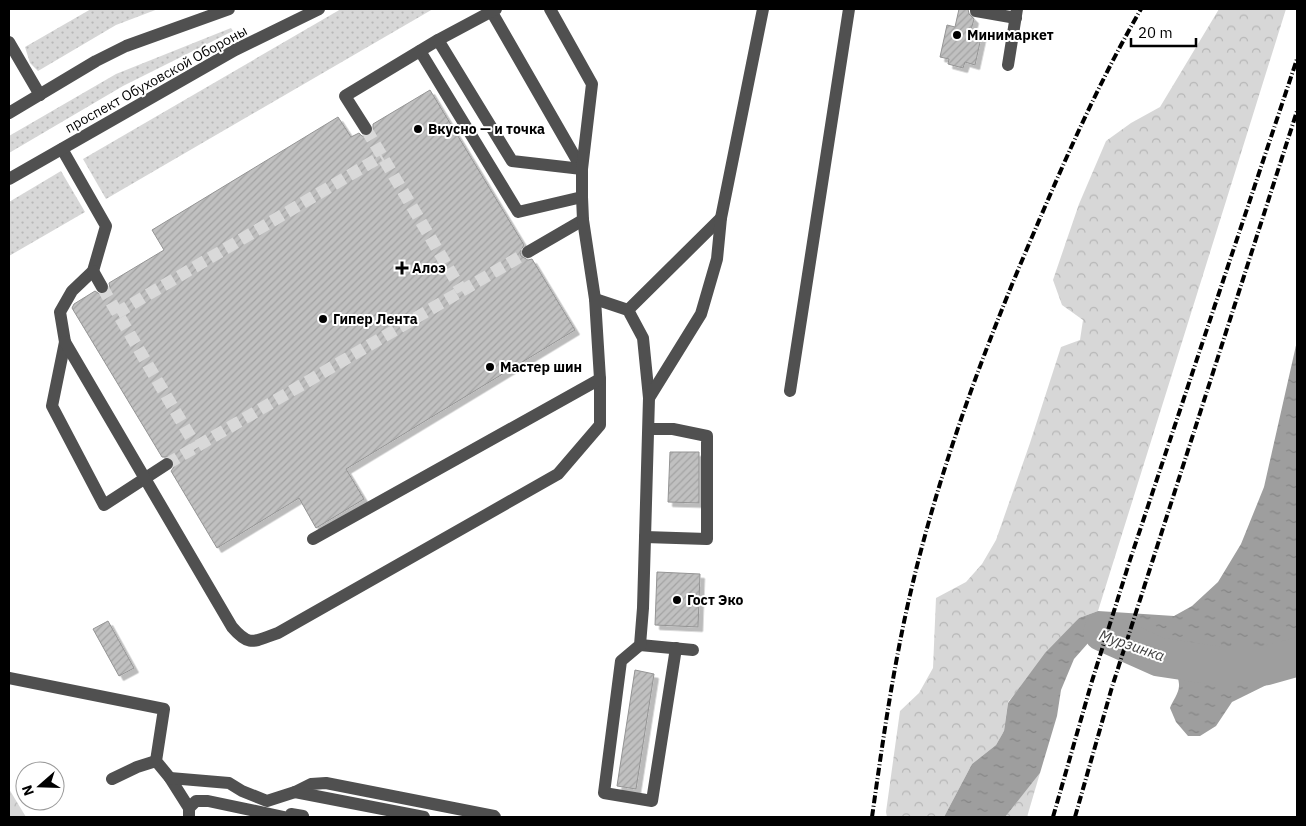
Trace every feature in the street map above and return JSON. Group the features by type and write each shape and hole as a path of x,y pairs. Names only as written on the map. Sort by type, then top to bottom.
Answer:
{"street":[{"name":"проспект Обуховской Обороны","path":"9,113 96,61 126,46 229,9"},
{"name":"проспект Обуховской Обороны","path":"9,179 235,50 319,9"},
{"path":"64,342 232,628 243,639 253,642 278,634 558,474 600,425 600,380 595,300 583,220 582,198 582,170 592,84 550,9"},
{"path":"649,398 702,314 717,259 721,218 763,9"},
{"path":"790,391 849,9"},
{"path":"366,128 345,96 438,40 493,10 582,170"},
{"path":"976,11 1017,14 1008,66"},
{"path":"438,40 512,161 582,170"},
{"path":"9,42 40,95"},
{"path":"420,51 518,212 582,198"},
{"path":"62,149 106,226 93,271 72,291 60,312 64,342 52,406 104,505 167,464"},
{"path":"628,310 721,218"},
{"path":"528,252 583,220"},
{"path":"93,271 102,287"},
{"path":"595,300 628,310 643,338 649,398 643,608 640,645 621,662 604,793 652,801 676,648"},
{"path":"313,539 600,380"},
{"path":"645,537 707,539 707,436 673,429 649,429"},
{"path":"640,645 692,650"},
{"path":"9,678 164,709 156,761 170,778 189,813 196,802 208,801 284,817"},
{"path":"112,779 137,767 156,761"},
{"path":"170,778 229,783 242,791 267,801 295,792 311,784 326,783 489,815"},
{"path":"295,792 424,817"},
{"path":"458,817 489,815"}],"green space":[{"path":"91,9 158,9 116,25 38,71 30,63 25,47"},
{"path":"341,9 433,9 106,199 83,159"},
{"path":"1219,9 1286,9 1098,611 1079,618 1008,702 1004,731 996,745 972,764 944,817 887,817 886,812 900,711 919,693 933,668 936,598 966,582 982,564 996,540 1061,347 1080,340 1083,320 1062,305 1053,280 1079,204 1106,141 1131,123 1160,107"},
{"path":"231,28 233,31 123,86 9,153 9,136 116,74"},
{"path":"61,171 85,212 9,256 9,202"},
{"path":"1040,773 1027,817 1005,817 1007,814"},
{"path":"9,789 15,799 15,811 22,811 26,817 9,817"}],"water":[{"path":"1297,341 1297,670 1232,702 1216,726 1200,736 1188,736 1176,722 1170,708 1179,686 1177,675 1170,666 1148,652 1098,637 1089,642 1074,659 1061,690 1057,716 1040,773 1005,817 944,817 972,764 996,745 1004,731 1008,703 1045,653 1079,618 1098,611 1174,616 1192,606 1218,582 1241,544 1264,487"}],"building":[{"path":"959,9 968,9 969,14 974,19 971,30 982,33 975,65 965,62 963,68 948,64 949,59 940,57 947,25 955,27"},
{"name":"Гипер Лента","path":"430,90 524,245 520,252 521,256 528,260 532,259 575,330 346,469 364,499 316,528 299,498 217,548 171,471 174,467 174,460 170,457 162,457 72,308 74,304 95,291 101,295 106,294 110,288 109,283 164,250 152,230 338,117 351,137 359,133 367,137 373,132 373,124"},
{"path":"670,452 699,452 699,503 668,502"},
{"name":"Гост Эко","path":"657,572 700,574 698,627 655,625"},
{"path":"108,621 134,668 119,676 93,629"},
{"path":"635,670 654,674 636,789 617,786"}],"waterway":[{"name":"Мурзинка","path":"1103,632 1159,657 1219,666 1265,666 1297,657"}],"tunnel":[{"path":"366,129 462,291"},
{"path":"117,313 382,156"},
{"path":"167,464 528,252"},
{"path":"102,287 197,448"}],"railway":[{"path":"872,817 891,689 910,594 939,487 956,435 994,331 1047,202 1098,90 1141,9"},
{"path":"1053,817 1092,681 1130,560 1297,59"},
{"path":"1075,817 1112,687 1297,111"}],"place":[{"name":"Минимаркет","path":"957,35"},
{"name":"Вкусно — и точка","path":"418,129"},
{"name":"Алоэ","path":"402,268"},
{"name":"Гипер Лента","path":"323,319"},
{"name":"Мастер шин","path":"490,367"},
{"name":"Гост Эко","path":"677,600"}]}
